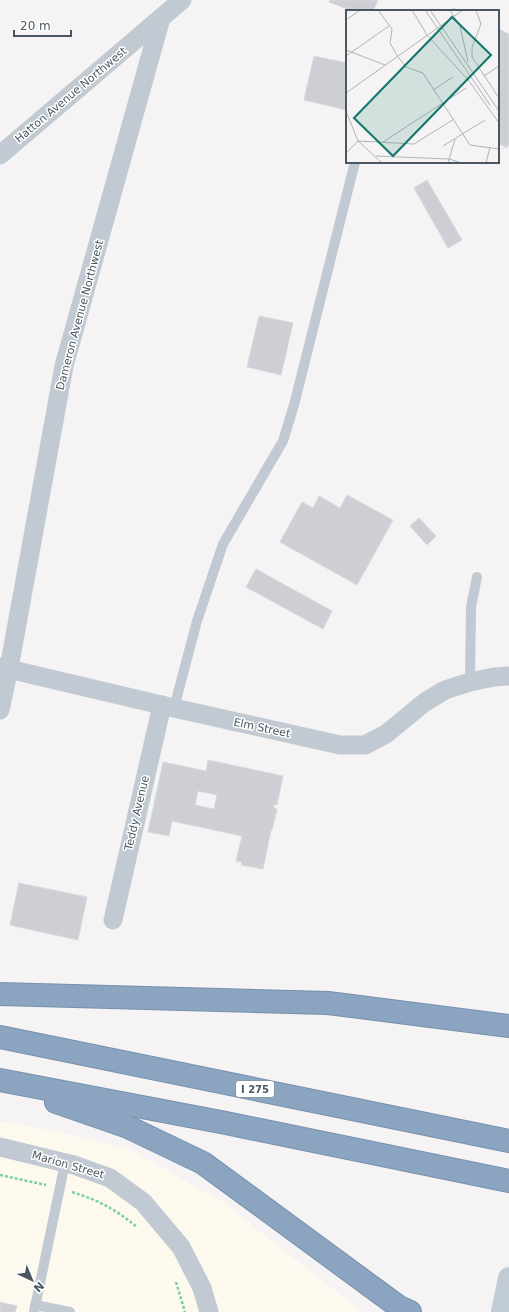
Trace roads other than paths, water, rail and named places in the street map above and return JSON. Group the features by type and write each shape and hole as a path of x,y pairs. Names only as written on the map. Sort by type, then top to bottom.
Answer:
{"highway":[{"path":"0,994 328,1003 509,1026"},
{"name":"I 275","path":"0,1037 509,1141"},
{"path":"0,1081 226,1123 509,1181"},
{"path":"0,1081 128,1127 203,1163 399,1307 410,1312"}],"street":[{"name":"Hatton Avenue Northwest","path":"0,155 182,0"},
{"name":"Dameron Avenue Northwest","path":"0,710 5,668 64,366 161,18"},
{"name":"Elm Street","path":"5,668 168,707 340,745 365,745 386,734 425,702 445,690 470,682 494,677 509,676"},
{"name":"Teddy Avenue","path":"113,920 168,707"},
{"name":"Marion Street","path":"0,1147 65,1163 110,1178 143,1202 181,1247 202,1288 210,1312"},
{"path":"502,1312 509,1278"}],"lane":[{"path":"168,707 223,544 283,441 296,398 355,163"},
{"path":"470,682 471,607 477,577"},
{"path":"65,1163 35,1308 70,1312"}]}
